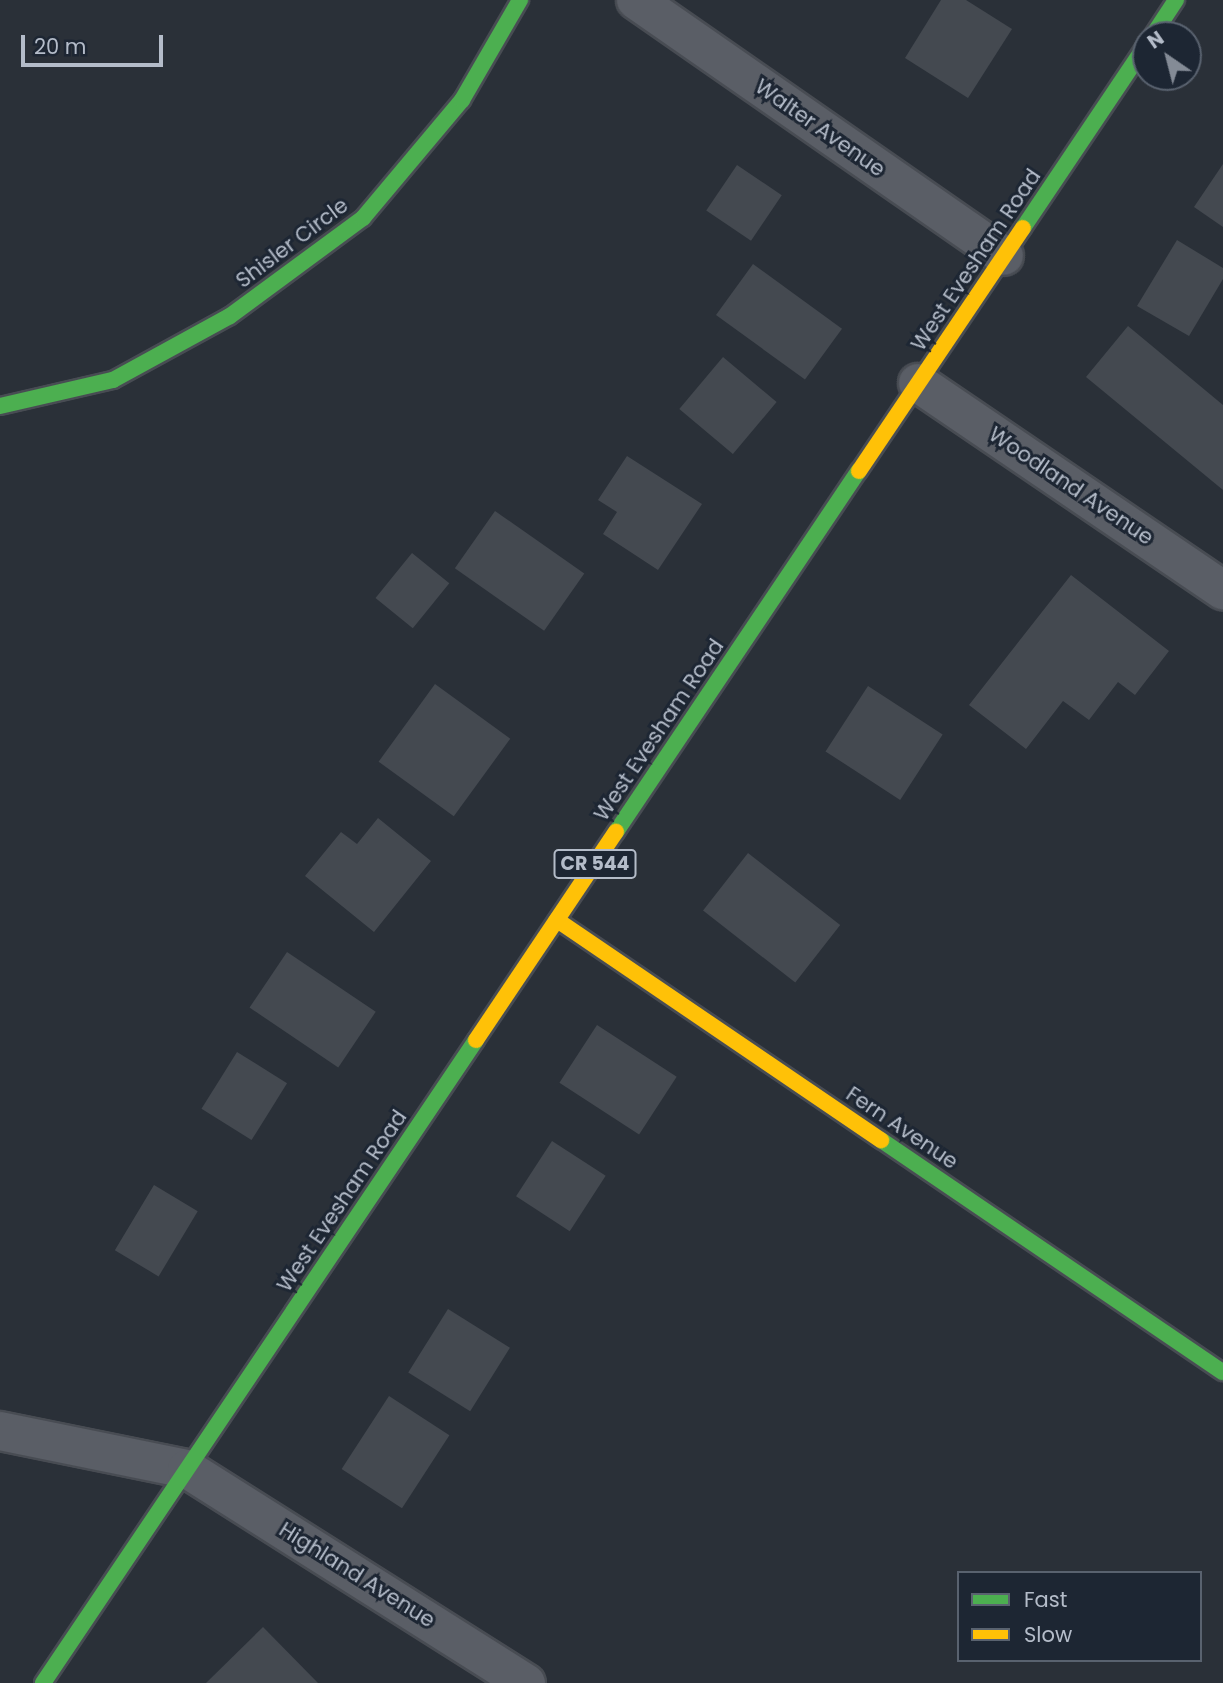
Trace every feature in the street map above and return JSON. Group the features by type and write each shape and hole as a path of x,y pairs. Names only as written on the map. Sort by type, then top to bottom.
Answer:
{"main road":[{"name":"Shisler Circle","path":"0,406 113,380 230,316 363,218 462,100 520,0"},
{"path":"1162,21 1176,0"},
{"name":"West Evesham Road","path":"43,1683 1132,66"},
{"name":"Fern Avenue","path":"557,920 1223,1372"}],"street":[{"name":"Walter Avenue","path":"636,0 1004,256"},
{"name":"Woodland Avenue","path":"918,383 1223,590"},
{"path":"0,1431 187,1469"},
{"name":"Highland Avenue","path":"187,1469 526,1683"}],"building":[{"path":"941,0 966,0 1012,29 968,98 905,58"},
{"path":"1223,164 1223,227 1194,207"},
{"path":"737,165 782,195 751,241 706,211"},
{"path":"1177,240 1223,268 1223,279 1189,336 1137,306"},
{"path":"753,264 842,329 805,380 716,315"},
{"path":"1128,326 1223,405 1223,490 1086,377"},
{"path":"723,357 777,402 733,454 679,409"},
{"path":"627,456 702,504 658,570 603,534 617,512 598,500"},
{"path":"495,511 584,574 544,631 455,568"},
{"path":"412,553 449,583 413,628 375,598"},
{"path":"1071,575 1169,651 1135,695 1118,682 1089,720 1063,701 1026,749 969,705"},
{"path":"435,684 510,739 454,816 379,762"},
{"path":"868,686 943,734 900,800 826,751"},
{"path":"378,818 431,861 374,932 305,876 341,832 357,844"},
{"path":"748,853 840,925 795,983 703,911"},
{"path":"287,952 376,1012 338,1067 250,1008"},
{"path":"597,1025 677,1077 639,1135 559,1083"},
{"path":"237,1052 287,1083 252,1140 201,1109"},
{"path":"552,1141 606,1176 570,1231 516,1196"},
{"path":"154,1185 198,1211 159,1276 115,1250"},
{"path":"448,1309 510,1348 470,1411 408,1373"},
{"path":"389,1396 449,1435 402,1508 342,1469"},
{"path":"263,1627 318,1683 206,1683"}],"traffic: fast":[{"path":"0,406 113,380 230,316 363,218 462,100 520,0"},
{"path":"1162,21 1176,0"},
{"path":"1023,228 1132,66"},
{"path":"616,832 859,471"},
{"path":"43,1683 476,1040"},
{"path":"881,1140 1223,1372"}],"traffic: slow":[{"path":"859,471 1023,228"},
{"path":"476,1040 616,832"},
{"path":"557,920 881,1140"}]}
